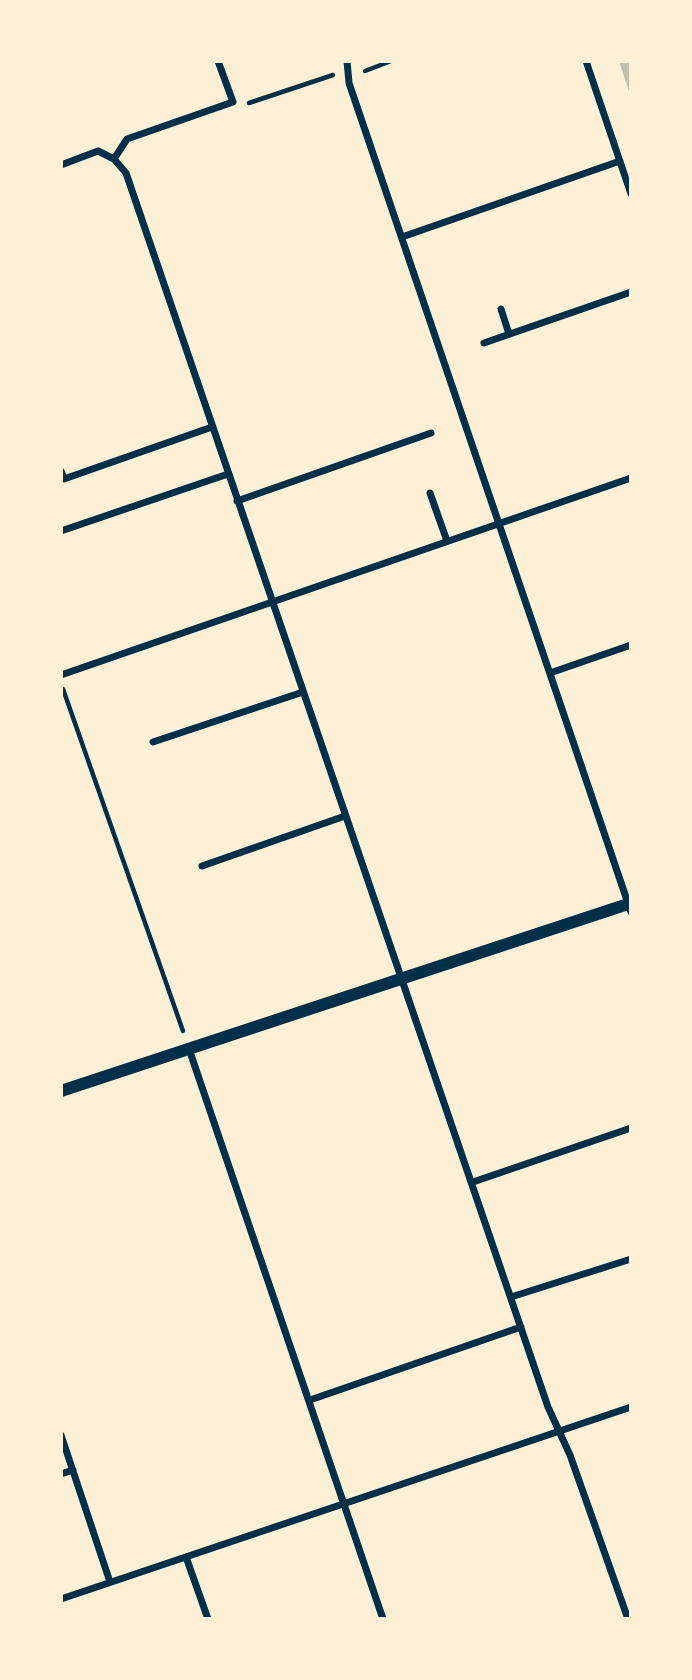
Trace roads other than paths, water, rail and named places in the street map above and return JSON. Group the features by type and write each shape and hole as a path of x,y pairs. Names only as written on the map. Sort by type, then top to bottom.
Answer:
{"street":[{"path":"114,159 127,139 233,102 218,61"},
{"path":"61,1091 630,906 349,83 347,61"},
{"path":"586,61 631,194"},
{"path":"61,165 98,151 114,159 126,173 473,1182 520,1327 628,1619"},
{"path":"402,237 620,161"},
{"path":"484,343 631,292"},
{"path":"500,309 509,334"},
{"path":"61,471 64,479 212,427"},
{"path":"237,501 431,433"},
{"path":"61,531 228,474"},
{"path":"61,675 631,478"},
{"path":"430,493 447,541"},
{"path":"550,673 631,645"},
{"path":"153,742 303,692"},
{"path":"202,866 345,816"},
{"path":"189,1049 346,1503 383,1619"},
{"path":"473,1182 631,1128"},
{"path":"511,1297 631,1258"},
{"path":"310,1400 520,1327"},
{"path":"61,1599 631,1407"},
{"path":"61,1435 110,1582"},
{"path":"61,1474 73,1470"},
{"path":"186,1557 208,1619"}]}
